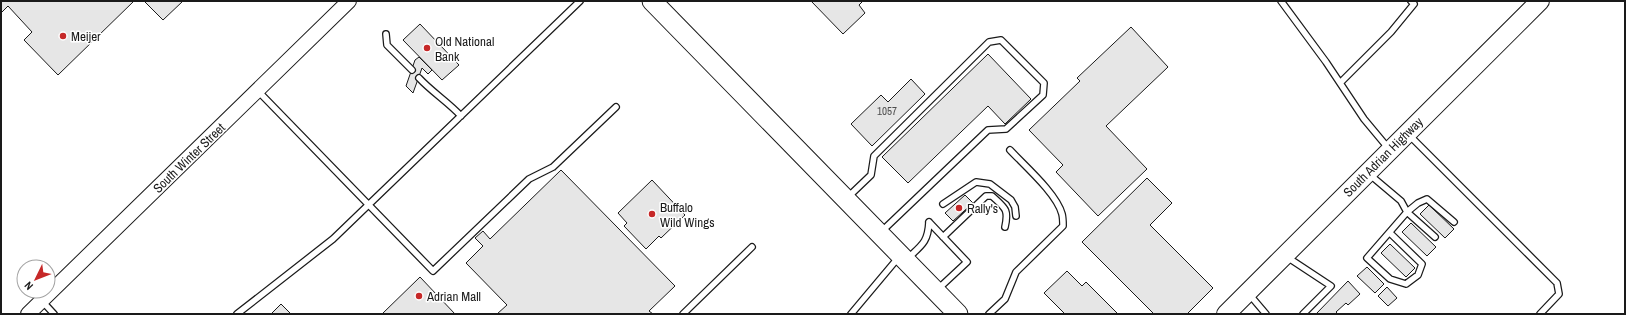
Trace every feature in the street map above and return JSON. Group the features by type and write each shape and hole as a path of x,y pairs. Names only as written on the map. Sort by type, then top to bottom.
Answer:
{"highway":[{"path":"652,1 958,314"}],"main road":[{"name":"South Adrian Highway","path":"1226,314 1540,1"}],"street":[{"name":"South Winter Street","path":"28,314 349,1"}],"lane":[{"path":"237,314 312,257 369,205 580,1"},
{"path":"1280,1 1340,83 1364,119 1390,151"},
{"path":"1340,83 1391,32 1414,4 1411,1"},
{"path":"386,34 387,44 412,70"},
{"path":"846,199 871,175 874,156 989,42 1001,40 1044,83 1043,94 1006,129 988,130 880,234"},
{"path":"419,78 433,93 462,116"},
{"path":"258,91 433,271 529,179 553,167 616,107"},
{"path":"1407,133 1557,283 1559,294 1540,314"},
{"path":"989,314 1005,299 1016,272 1063,226 1062,213 1056,202 1043,185 1010,150"},
{"path":"1368,173 1401,202 1407,212 1435,237"},
{"path":"943,204 976,182 990,184 1011,200 1015,207 1016,216"},
{"path":"943,237 986,196 992,196 1006,209 1007,216 1005,227"},
{"path":"1390,233 1422,264 1418,275 1406,284 1390,279 1367,258 1407,212 1418,203 1427,199 1454,222"},
{"path":"851,314 903,258 924,243 928,234 928,222 968,262 936,292"},
{"path":"683,314 752,247"},
{"path":"1285,256 1331,286 1303,314"},
{"path":"1248,292 1266,314"},
{"path":"42,301 54,314"}],"building":[{"name":"Meijer","path":"1,1 134,1 58,75 24,40 32,32 8,6 1,13"},
{"path":"144,1 183,1 163,20"},
{"path":"811,1 863,1 859,5 865,13 843,34"},
{"name":"Old National Bank","path":"420,24 459,65 442,80 403,40"},
{"path":"1131,27 1168,67 1106,126 1147,169 1098,216 1056,172 1063,165 1029,130 1080,81 1077,78"},
{"path":"988,54 1031,99 1005,124 988,106 908,183 882,157"},
{"path":"419,57 432,70 428,74 422,68 413,93 406,86 415,60"},
{"path":"911,79 925,94 872,146 851,124 881,95 888,102"},
{"path":"561,170 675,286 649,311 653,314 497,314 507,305 466,263 483,246 475,238 483,231 490,239"},
{"path":"1147,178 1172,203 1150,225 1213,288 1187,314 1154,314 1082,242"},
{"name":"Buffalo Wild Wings","path":"652,180 685,215 661,238 659,236 646,249 624,226 627,223 618,213"},
{"name":"Rally's","path":"965,195 973,203 953,221 945,213"},
{"path":"1429,205 1454,229 1445,238 1420,214"},
{"path":"1411,223 1436,247 1427,256 1402,232"},
{"path":"1390,244 1415,268 1406,277 1381,253"},
{"path":"1367,267 1384,284 1375,293 1357,276"},
{"path":"1067,271 1082,286 1086,282 1118,314 1065,314 1044,293"},
{"name":"Adrian Mall","path":"420,277 455,314 382,314"},
{"path":"1348,281 1360,294 1348,305 1346,303 1336,312 1338,314 1316,314"},
{"path":"1387,287 1397,298 1388,306 1378,296"},
{"path":"281,304 291,314 271,314"}],"place":[{"name":"Meijer","path":"63,36"},
{"name":"Old National Bank","path":"427,48"},
{"name":"Rally's","path":"959,208"},
{"name":"Buffalo Wild Wings","path":"652,214"},
{"name":"Adrian Mall","path":"419,296"}]}
